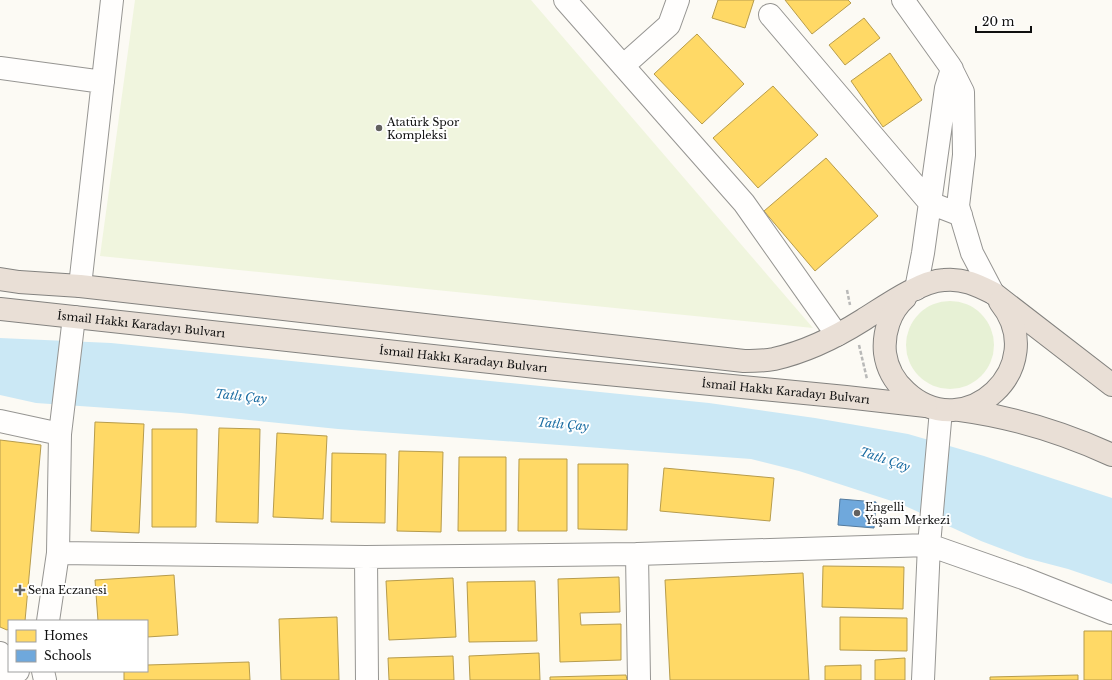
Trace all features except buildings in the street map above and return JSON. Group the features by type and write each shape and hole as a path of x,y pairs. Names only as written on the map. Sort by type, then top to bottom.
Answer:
{"highway":[{"path":"0,279 19,282 80,286 744,362 774,359 817,345 927,283 943,280 960,280 976,284 993,293 1112,385"},
{"path":"916,289 901,301 892,314 887,328 884,344 886,360 892,375 901,388 912,398 942,408 975,405 990,397 1002,385 1011,370 1016,354 1016,337 1012,320 1003,305 993,293"},
{"name":"İsmail Hakkı Karadayı Bulvarı","path":"0,309 73,325 545,368 942,408 1000,417 1076,439 1112,455"}],"street":[{"path":"80,286 112,0"},
{"path":"565,0 744,203 846,330"},
{"path":"623,66 669,25 678,0"},
{"path":"903,0 952,69 963,92 964,155 958,206 972,252 993,293"},
{"path":"770,15 930,203 961,215"},
{"path":"0,68 104,82"},
{"path":"916,289 923,253 946,88 952,69"},
{"path":"48,620 58,553 60,434 73,325"},
{"path":"923,680 929,545 942,408"},
{"path":"0,421 60,434"},
{"path":"58,553 366,557 637,554 929,545 1023,578 1112,613"},
{"path":"637,554 639,680"},
{"path":"366,557 367,680"},
{"path":"0,653 8,665"}],"path":[{"path":"847,290 846,330 868,382 864,399"}],"green space":[{"name":"Atatürk Spor Kompleksi","path":"135,0 531,0 813,328 100,256"},
{"path":"950,301 967,304 981,314 991,328 994,345 991,362 981,376 967,386 950,389 933,386 919,376 909,362 906,345 909,328 919,314 933,304"}],"water":[{"name":"Tatlı Çay","path":"0,338 111,343 709,403 815,418 908,434 984,456 1112,498 1112,584 1068,569 1026,558 981,541 901,504 799,471 751,459 338,429 181,413 36,403 0,395"}],"place":[{"name":"Atatürk Spor Kompleksi","path":"379,128"},
{"name":"Engelli Yaşam Merkezi","path":"857,513"},
{"name":"Sena Eczanesi","path":"20,590"}]}
